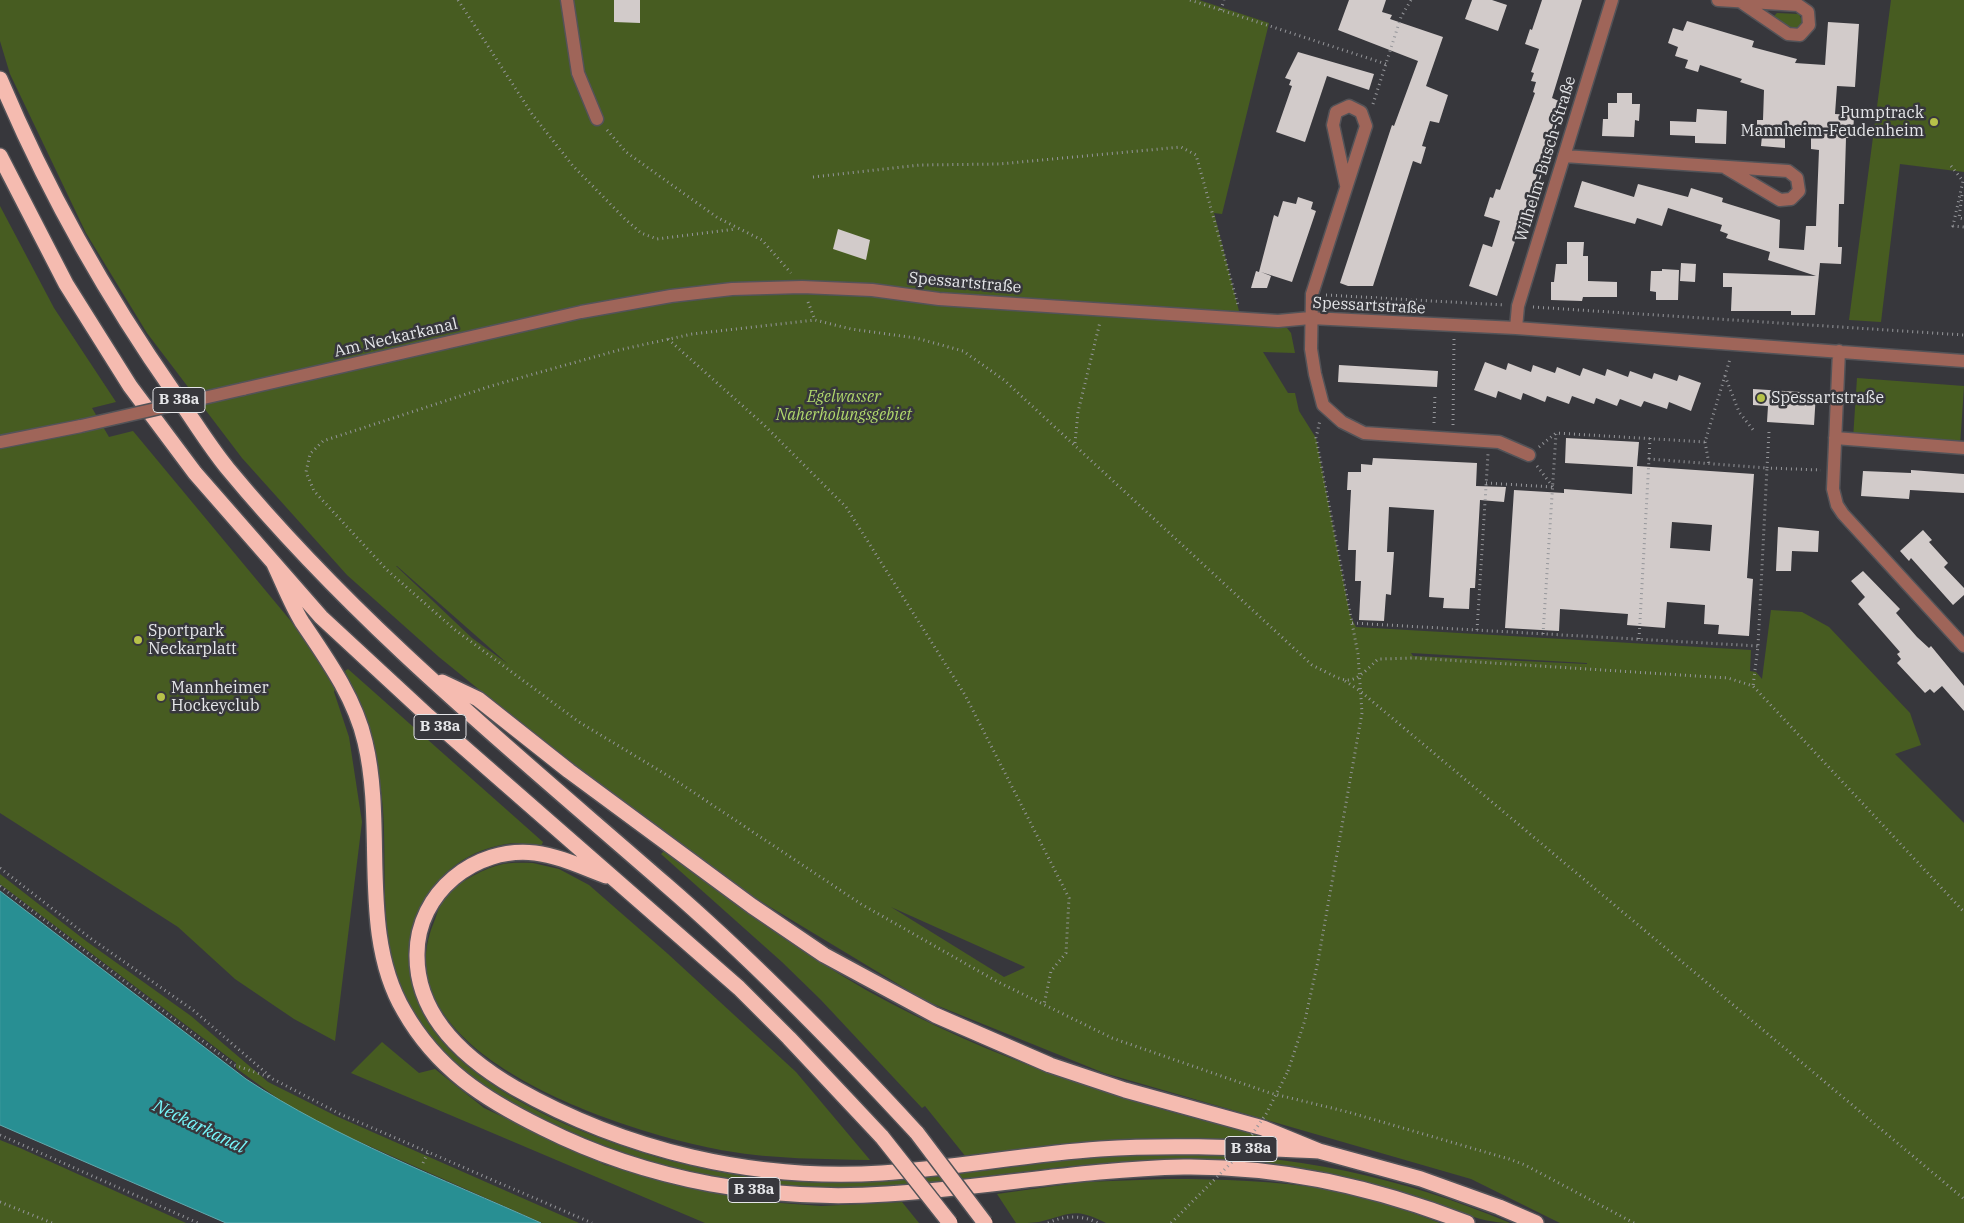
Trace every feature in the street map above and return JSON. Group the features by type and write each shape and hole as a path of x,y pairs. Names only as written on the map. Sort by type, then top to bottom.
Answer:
{"highway":[{"name":"B 38a","path":"0,79 24,135 90,265 125,321 226,467 301,552 425,674 759,969 833,1041 917,1133 985,1223"},
{"name":"B 38a","path":"0,156 66,284 130,386 195,473 321,617 421,710 739,988 882,1137 950,1223"},
{"name":"B 38a","path":"274,564 301,619 315,639 352,703 364,738 373,781 377,912 382,953 390,982 400,1006 419,1037 448,1069 473,1089 511,1112 560,1137 607,1156 650,1170 728,1187 776,1193 830,1196 889,1194 1106,1170 1188,1167 1274,1173 1356,1187 1434,1210 1467,1223"},
{"name":"B 38a","path":"425,674 478,700 568,771 752,906 824,955 881,987 985,1038 1050,1065 1125,1090 1262,1128 1319,1151 1420,1180 1499,1207 1536,1223"},
{"name":"B 38a","path":"615,879 558,858 535,853 507,854 484,860 464,870 447,883 434,899 419,932 417,952 420,989 442,1028 463,1051 495,1076 530,1096 612,1134 692,1158 732,1165 825,1174 884,1173 1098,1149 1155,1146 1319,1151"}],"street":[{"path":"567,0 578,73 597,118"},
{"name":"Wilhelm-Busch-Straße","path":"1516,328 1518,306 1612,0"},
{"path":"1718,0 1798,5 1808,12 1809,25 1800,35 1788,34 1741,2"},
{"path":"1346,185 1333,125 1336,112 1349,106 1361,112 1366,126 1312,294 1310,318 1311,349 1314,374 1323,405 1342,422 1364,433 1499,442 1529,455"},
{"path":"1564,156 1788,171 1798,178 1799,191 1791,200 1780,200 1726,168"},
{"name":"Spessartstraße","path":"802,287 872,290 938,299 1278,321 1310,318 1516,328 1964,361"},
{"name":"Am Neckarkanal","path":"0,442 81,426 581,312 671,296 732,289 802,287"},
{"path":"1839,351 1834,496 1843,514 1964,646"},
{"path":"1836,438 1964,448"}],"path":[{"path":"458,0 527,107 554,142 573,166 636,228 657,240 736,229"},
{"path":"1190,0 1386,64"},
{"path":"1221,10 1224,0"},
{"path":"1366,126 1401,17 1411,0"},
{"path":"597,118 626,152 736,229 762,240 783,261 802,287 816,320"},
{"path":"813,177 920,165 999,164 1181,147 1196,154 1242,318"},
{"path":"1951,166 1963,181 1953,226 1964,226"},
{"path":"1964,182 1959,218 1964,218"},
{"path":"1312,294 1964,335"},
{"path":"1075,444 1078,412 1103,309"},
{"path":"1634,1223 1525,1165 1509,1159 1348,1112 1270,1093 1112,1038 996,981 861,904 675,780 554,704 454,629 387,570 314,491 306,472 310,454 323,441 491,386 668,338 816,320 851,329 916,338 963,351 1004,380 1312,665 1360,691 1964,1199"},
{"path":"668,338 764,425 846,507 965,695 1069,898 1066,953 1051,971 1044,1005"},
{"path":"1709,464 1705,442 1734,344"},
{"path":"1453,438 1454,347"},
{"path":"1725,376 1739,412 1754,432"},
{"path":"1435,394 1435,406"},
{"path":"1171,1223 1236,1158 1266,1114 1288,1071 1305,1020 1318,961 1362,713 1360,677 1352,624 1316,438 1323,405"},
{"path":"1753,686 1758,646 1769,432"},
{"path":"1553,487 1529,455 1556,433 1705,442"},
{"path":"1543,634 1556,433"},
{"path":"1639,639 1650,438"},
{"path":"1477,630 1489,441"},
{"path":"1649,459 1834,471"},
{"path":"1486,483 1553,487"},
{"path":"1352,624 1758,646"},
{"path":"1344,681 1355,681 1378,659 1415,658 1728,678 1753,686 1964,912"},
{"path":"0,868 90,938 193,1010 273,1079"},
{"path":"0,886 234,1065 273,1079 340,1114 592,1223"},
{"path":"0,1136 198,1223"},
{"path":"423,1164 428,1152"},
{"path":"0,1202 52,1223"},
{"path":"1048,1223 1064,1218 1086,1217 1098,1223"}],"green space":[{"name":"Egelwasser Naherholungsgebiet","path":"0,0 1199,0 1269,23 1222,214 1214,213 1240,315 1245,324 1287,328 1291,333 1295,353 1263,352 1288,393 1295,393 1299,411 1316,438 1350,615 1356,627 1751,650 1750,671 1756,672 1762,679 1771,610 1802,612 1829,627 1910,713 1921,745 1895,754 1964,823 1964,1223 1560,1223 1471,1179 1104,1073 926,1001 747,893 551,748 439,657 347,575 242,458 147,333 86,233 10,74 0,41","holes":["397,566 508,664 472,638","1411,653 1587,664 1413,656","891,907 1025,967 1004,977"]},
{"path":"1891,0 1964,0 1964,172 1900,164 1881,322 1849,320"},
{"path":"1777,13 1799,14 1803,23 1798,29 1790,28 1774,16"},
{"name":"Sportpark Neckarplatt","path":"0,206 54,308 116,402 92,408 109,437 133,431 290,620 315,654 335,689 334,692 349,737 362,822 335,1041 294,1019 235,979 178,927 0,813"},
{"path":"1857,378 1964,386 1960,446 1853,439"},
{"path":"348,669 543,842 541,846 519,843 506,844 475,853 450,869 431,890 418,916 411,943 411,973 418,1002 433,1030 450,1050 469,1068 492,1084 516,1099 567,1125 616,1144 670,1161 725,1173 809,1182 876,1182 915,1179 1107,1156 1194,1154 1240,1156 1332,1168 1377,1178 1466,1206 1510,1223 1474,1217 1416,1196 1332,1175 1289,1167 1222,1162 1154,1161 1086,1165 876,1187 813,1188 779,1186 745,1182 678,1169 613,1149 550,1122 495,1093 461,1069 431,1040 405,997 396,971 386,919 383,809 378,773 365,722 345,671"},
{"path":"664,851 738,906 814,958 866,990 962,1038 1012,1059 1114,1095 1270,1137 1272,1140 1144,1139 1037,1148 966,1157 925,1106 922,1108 821,1000 782,962 661,854"},
{"path":"533,863 559,869 589,885 668,954 796,1072 870,1160 762,1156 685,1142 634,1127 578,1107 524,1081 477,1049 443,1012 426,970 434,922 445,897 470,878 499,865"},
{"path":"0,874 86,941 191,1016 268,1082 336,1116 579,1223 542,1223 322,1125 284,1103 236,1068 236,1063 0,884"},
{"path":"382,1042 419,1073 435,1069 484,1108 605,1165 754,1201 821,1206 902,1202 919,1223 705,1223 351,1073"},
{"path":"0,1140 20,1148 186,1223 0,1223"},
{"path":"1168,1179 1248,1181 1327,1189 1370,1199 1440,1223 1106,1223 1087,1215 1072,1214 1039,1222 1016,1223 997,1194 1083,1182"}],"water":[{"name":"Neckarkanal","path":"0,891 246,1079 281,1101 390,1157 541,1223 226,1223 0,1125"}],"building":[{"path":"614,0 640,0 640,23 614,22"},
{"path":"1349,0 1386,0 1382,12 1392,15 1390,19 1443,37 1426,86 1448,95 1439,123 1430,121 1422,146 1426,147 1421,164 1413,161 1373,286 1348,286 1340,283 1392,125 1394,126 1418,61 1338,30"},
{"path":"1472,0 1492,0 1507,5 1498,31 1465,19"},
{"path":"1542,0 1582,0 1552,98 1561,102 1497,296 1469,286 1483,244 1492,247 1500,221 1484,216 1490,197 1493,198 1496,189 1500,190 1535,93 1533,92 1536,82 1531,81 1534,73 1531,72 1539,49 1525,44"},
{"path":"1687,21 1754,41 1752,47 1797,59 1795,63 1825,65 1828,22 1859,24 1855,87 1837,86 1835,114 1854,115 1853,138 1846,138 1844,204 1839,204 1838,247 1842,247 1841,264 1820,263 1815,315 1791,315 1791,311 1731,311 1732,287 1723,287 1723,273 1816,276 1768,260 1770,252 1726,238 1728,234 1720,231 1722,225 1668,208 1662,226 1637,218 1635,224 1574,207 1582,181 1634,197 1638,184 1688,197 1691,188 1723,198 1722,202 1780,220 1779,248 1804,250 1806,226 1816,226 1819,150 1811,149 1811,138 1785,137 1785,148 1761,146 1762,136 1757,135 1757,120 1763,120 1764,90 1740,82 1742,79 1700,65 1698,72 1685,68 1688,60 1675,56 1678,47 1668,43 1673,28 1683,31"},
{"path":"1298,52 1374,74 1369,90 1327,76 1305,142 1276,132 1292,86 1289,85 1291,80 1285,78"},
{"path":"1617,93 1632,93 1632,104 1640,104 1639,121 1635,120 1634,137 1602,136 1603,119 1608,119 1608,103 1617,103"},
{"path":"1697,109 1727,111 1726,144 1695,143 1695,136 1670,135 1670,121 1696,122"},
{"path":"1298,197 1313,202 1311,209 1316,211 1292,282 1261,272 1271,276 1267,288 1251,288 1256,271 1259,272 1274,215 1278,217 1283,201 1296,204"},
{"path":"838,229 870,240 866,260 833,249"},
{"path":"1567,242 1584,242 1583,256 1588,256 1588,281 1617,282 1617,297 1583,297 1582,301 1551,300 1551,282 1554,282 1556,264 1567,264"},
{"path":"1681,263 1696,264 1695,282 1680,281"},
{"path":"1662,269 1679,270 1678,300 1656,300 1656,292 1650,291 1651,271 1662,271"},
{"path":"1485,362 1506,370 1508,363 1531,372 1533,365 1555,373 1557,367 1580,376 1583,368 1605,376 1607,369 1628,377 1630,371 1652,379 1654,373 1677,381 1679,375 1701,383 1691,411 1669,402 1667,409 1644,401 1641,407 1620,399 1617,406 1596,398 1594,404 1572,396 1569,404 1547,396 1545,402 1523,393 1521,400 1498,391 1496,398 1474,390"},
{"path":"1339,365 1438,371 1437,387 1338,382"},
{"path":"1753,389 1816,393 1814,425 1767,422 1768,406 1753,405"},
{"path":"1566,438 1639,442 1637,466 1754,474 1747,578 1753,579 1749,636 1718,634 1719,625 1704,624 1705,605 1667,602 1665,628 1627,625 1628,614 1560,609 1559,631 1505,628 1514,490 1564,493 1564,489 1632,494 1633,467 1565,463","holes":["1672,522 1712,525 1710,551 1670,548"]},
{"path":"1373,458 1477,463 1476,486 1506,487 1504,502 1480,500 1475,588 1470,588 1469,609 1443,608 1444,598 1429,597 1434,510 1389,507 1387,552 1394,552 1391,595 1386,594 1384,621 1359,620 1361,581 1355,581 1356,550 1348,550 1351,490 1347,490 1348,472 1361,472 1361,464 1372,465"},
{"path":"1911,470 1964,474 1964,493 1910,490 1909,499 1861,496 1863,471 1911,473"},
{"path":"1778,527 1819,531 1818,552 1792,551 1791,571 1776,571"},
{"path":"1923,530 1932,540 1929,542 1948,563 1944,567 1964,588 1964,595 1953,605 1911,558 1909,561 1900,551"},
{"path":"1863,571 1900,609 1896,613 1917,637 1929,648 1931,646 1964,686 1964,711 1942,686 1934,693 1930,689 1925,693 1897,663 1901,659 1897,654 1900,652 1858,604 1865,597 1851,581"}],"place":[{"name":"Pumptrack Mannheim-Feudenheim","path":"1934,122"},
{"name":"Spessartstraße","path":"1761,398"},
{"name":"Sportpark Neckarplatt","path":"138,640"},
{"name":"Mannheimer Hockeyclub","path":"161,697"}]}
